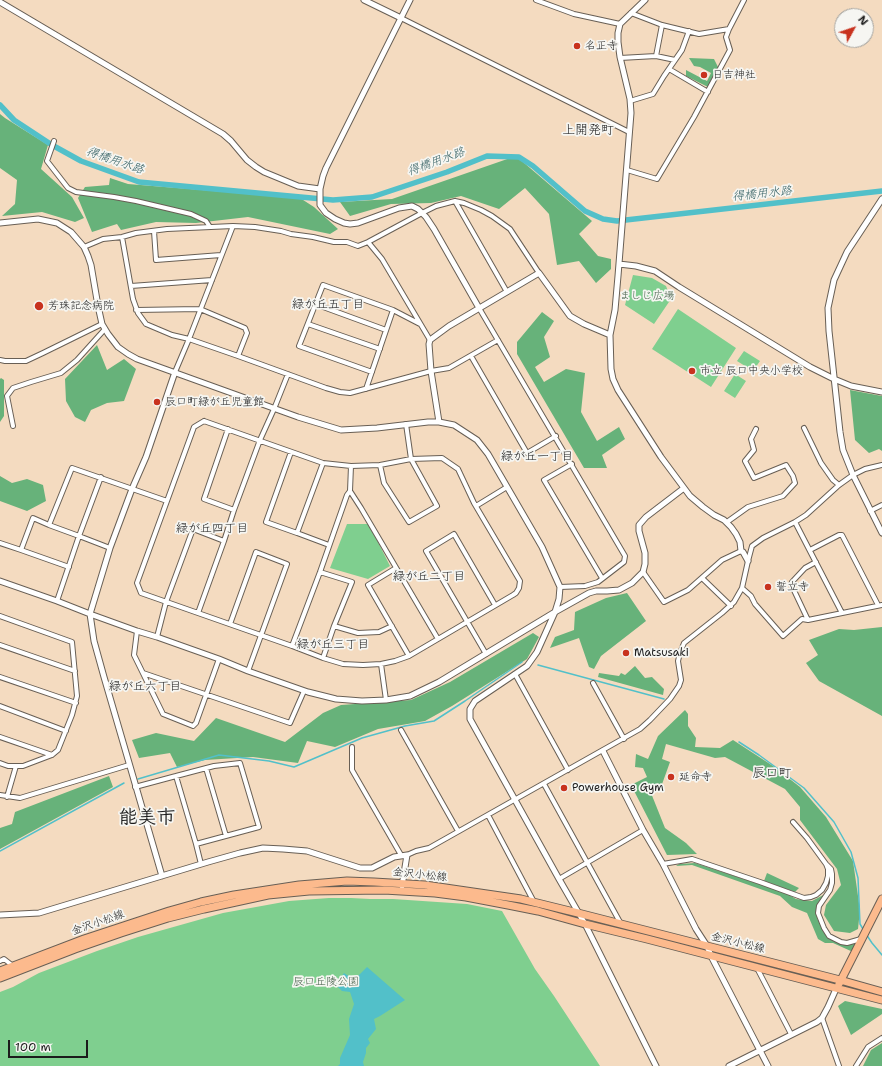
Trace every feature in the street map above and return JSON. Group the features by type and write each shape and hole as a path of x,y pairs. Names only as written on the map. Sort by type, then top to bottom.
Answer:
{"main road":[{"name":"金沢小松線","path":"0,970 84,939 169,911 234,895 299,885 347,881 425,885 521,900 578,913 882,992"},
{"name":"金沢小松線","path":"0,978 121,933 168,918 225,904 268,895 309,891 384,890 435,893 508,904 882,1000"},
{"path":"836,989 882,899"}],"street":[{"path":"364,0 629,132"},
{"path":"410,0 326,168 320,189 320,206 335,219 350,224 358,223 400,208 412,206 422,212 434,229 625,556 624,562 594,584 560,587"},
{"path":"536,0 574,14 620,24"},
{"path":"645,0 620,24 618,32 620,58 630,101 619,264 615,310 610,335 611,369 616,385 661,457 684,488 703,507 727,522 736,534 740,542 741,551 748,562"},
{"path":"626,170 657,179 694,117 730,50 726,37 728,29 744,0"},
{"path":"0,2 223,134 231,140 247,160 260,169 298,186 320,189"},
{"path":"631,13 662,25 699,34 728,29"},
{"path":"656,56 662,25"},
{"path":"630,101 653,94 682,50 689,31"},
{"path":"620,58 656,56 675,60"},
{"path":"669,69 708,92"},
{"path":"54,142 47,162 68,188 76,192 136,201 191,214 206,221 210,227"},
{"path":"882,199 847,252 834,280 828,308 834,379 843,450 853,475 882,533"},
{"path":"455,201 507,292"},
{"path":"84,247 103,239 122,237 136,233 167,229 233,226 281,231 334,242 347,242 358,246 422,212 436,206 455,201 481,210 510,229 570,316 584,324 610,335"},
{"path":"0,223 38,219 57,223 71,232 84,247 91,265 102,324 118,347 137,359 298,417 341,430 377,428 428,422 439,422 454,425 477,440 488,454 542,547 560,587 559,599 555,612 537,652 528,666 476,701 470,709 470,719 514,800 585,924 656,1066"},
{"path":"162,876 94,641 90,614 110,548 132,489 146,457 175,372 233,226"},
{"path":"154,231 156,260 221,255"},
{"path":"122,237 130,286 136,310 146,324 166,333 189,339 340,392 350,393 431,371 449,368 498,340"},
{"path":"368,242 382,259 430,340 431,371 439,422"},
{"path":"619,264 636,266 655,271 810,367 851,386 882,392"},
{"path":"430,340 448,326 539,273"},
{"path":"130,286 212,280"},
{"path":"372,372 299,346 323,285 393,310 420,324"},
{"path":"315,304 386,330"},
{"path":"136,310 200,309 246,328 247,333 238,356"},
{"path":"366,389 393,310"},
{"path":"0,360 26,361 102,324"},
{"path":"308,324 380,349"},
{"path":"13,426 6,396 13,388 61,374 77,360 105,329"},
{"path":"471,356 527,453 556,436"},
{"path":"198,613 260,440 288,374"},
{"path":"204,421 228,429 323,463 351,466 380,464 411,459 442,458 458,469 476,506 520,581 520,588 516,593 409,656 381,664 363,665 343,664 323,658 141,593 137,583 194,427 204,421"},
{"path":"380,464 384,482 409,522 437,506 411,459 406,424"},
{"path":"804,428 821,463 833,480 839,485"},
{"path":"228,429 204,499 234,510"},
{"path":"727,522 748,507 783,496 795,483 793,476 786,465 754,478 745,461 754,450 751,439 756,429"},
{"path":"291,452 266,522 329,545"},
{"path":"297,533 323,463"},
{"path":"572,464 544,480 602,578"},
{"path":"0,915 39,913 201,864 263,848 307,851 360,868 372,868 401,855 429,848 640,730 670,700 679,686 681,680 678,661 684,643 734,602 742,588 752,546 763,538 796,522 806,515 839,485 853,475 865,469 882,465"},
{"path":"292,646 347,495 350,492 351,466"},
{"path":"49,525 72,468 167,501"},
{"path":"57,601 101,477"},
{"path":"476,506 507,487"},
{"path":"1,583 57,601 304,691 336,699 362,702 386,700 410,696 438,682 555,612 596,591 619,590 632,583 643,572 645,564 645,553 639,531 639,525 646,517 684,488"},
{"path":"350,492 361,508 438,639"},
{"path":"870,511 882,505"},
{"path":"21,550 33,518 110,548"},
{"path":"796,522 842,612"},
{"path":"157,637 166,602 193,530 224,540"},
{"path":"486,654 426,551 454,534 496,605"},
{"path":"742,588 751,596 755,604 783,636 802,619 808,620 880,605 842,535 839,535 810,550"},
{"path":"0,543 69,568"},
{"path":"643,572 664,602 688,590 722,560 741,551"},
{"path":"230,624 256,552 287,564 248,671"},
{"path":"808,620 791,584 805,568 816,562"},
{"path":"396,568 368,585 409,656"},
{"path":"320,572 352,582 323,658"},
{"path":"702,578 731,606"},
{"path":"0,616 72,642 77,696 76,703 58,750 52,755 23,766 8,766 0,763"},
{"path":"334,626 358,633 379,632 392,626"},
{"path":"137,631 134,655 163,714 193,726 196,723 219,659"},
{"path":"0,645 75,672"},
{"path":"381,664 386,700"},
{"path":"144,673 290,723 304,691"},
{"path":"515,674 568,770"},
{"path":"0,677 76,703"},
{"path":"593,683 624,739"},
{"path":"0,706 66,731"},
{"path":"401,730 458,831"},
{"path":"0,737 52,755"},
{"path":"352,747 352,770 401,855"},
{"path":"603,751 643,830 663,864 696,929 707,946 768,1066"},
{"path":"135,787 214,766 240,763 259,827 196,844"},
{"path":"0,795 20,798 129,765"},
{"path":"7,797 16,766"},
{"path":"206,768 226,836"},
{"path":"176,776 201,864"},
{"path":"544,784 621,924"},
{"path":"488,814 534,903"},
{"path":"793,822 831,869 832,879 830,890 819,906 818,913 829,936 841,942 847,943 864,935"},
{"path":"559,879 643,830"},
{"path":"401,891 407,854"},
{"path":"663,864 692,859 804,898 816,895 822,890 828,876 826,864"},
{"path":"0,961 4,959 13,966"},
{"path":"757,968 791,1034"},
{"path":"729,1066 817,1022 822,1018 836,989"},
{"path":"822,1018 839,1066"},
{"path":"856,1066 868,1047 882,1038"}],"green space":[{"path":"689,58 714,59 718,67 708,87 686,76 686,70 707,81 711,73 700,67 694,66"},
{"path":"0,114 48,145 41,169 72,197 84,218 75,222 42,212 2,216 15,204 17,180 0,168"},
{"path":"516,156 592,221 579,234 598,256 611,259 611,269 596,283 579,261 557,265 549,214 525,188 499,209 461,196 431,203 391,204 350,216 340,202 392,199"},
{"path":"110,178 128,184 300,198 314,207 338,229 330,234 248,217 196,223 156,222 121,230 117,224 92,232 78,198 85,187 109,185"},
{"name":"ましじ広場","path":"633,275 652,278 666,286 671,299 654,324 625,305"},
{"path":"678,309 736,348 711,387 652,349"},
{"path":"542,312 554,321 544,337 550,357 535,367 544,382 566,369 585,373 581,412 597,441 619,427 625,439 602,455 607,468 584,468 517,354 517,342"},
{"path":"97,345 107,370 124,359 136,369 124,401 107,403 91,410 85,422 75,417 66,401 65,379"},
{"path":"744,351 760,361 753,371 737,361"},
{"path":"735,374 746,381 735,398 724,391"},
{"path":"1,378 4,380 4,416 0,422 0,379"},
{"path":"850,390 882,396 882,451 879,449 869,453 855,440"},
{"path":"0,476 12,483 27,479 43,485 46,501 27,511 0,501"},
{"path":"347,524 369,524 390,566 368,579 330,568"},
{"path":"627,593 646,621 601,656 594,669 589,667 579,638 550,648 555,637 574,630 575,612 606,598"},
{"path":"882,627 882,716 819,681 806,663 818,655 809,640 839,629 854,630"},
{"path":"533,633 539,637 527,659 452,706 425,721 378,729 335,747 307,741 298,763 253,757 205,760 177,767 170,753 139,758 132,740 156,733 194,741 216,718 285,742 323,713 341,705 411,700 450,682"},
{"path":"635,666 645,678 652,677 664,689 663,695 598,677 599,673 619,676 621,673 625,675"},
{"path":"685,710 688,714 688,726 696,738 695,747 720,748 733,740 773,766 800,787 826,817 853,861 860,910 858,929 850,933 834,931 824,915 826,905 841,885 837,869 800,820 800,807 785,789 725,757 715,758 666,744 662,759 670,762 661,787 651,793 665,828 686,843 697,854 667,855 631,785 647,777 643,768 635,767 636,754 648,759 658,736"},
{"path":"109,776 113,787 0,849 0,828 12,824 15,812"},
{"path":"695,863 786,893 796,899 812,901 829,892 817,907 817,918 830,939 843,944 859,944 853,952 833,943 825,943 818,939 807,913 792,907 780,896 692,865 676,866 679,864"},
{"path":"767,873 799,888 795,892 764,881"},
{"name":"辰口丘陵公園","path":"329,898 393,899 467,904 502,911 535,969 600,1066 0,1066 0,992 39,973 138,937 223,913 289,901"},
{"path":"845,1001 882,1009 882,1014 851,1035 838,1006"},
{"path":"882,1043 882,1066 863,1066 871,1050"}],"water":[{"path":"367,967 405,1000 374,1019 376,1029 368,1039 370,1043 366,1048 363,1062 364,1066 338,1066 350,1035 349,1019 354,1004 350,992 342,991 336,985 344,973 350,977 358,976"}],"waterway":[{"name":"得橋用水路","path":"0,105 14,120 52,145 81,161 139,182 333,200 372,197 447,172 487,156 519,157 533,166 585,211 603,219 617,221 882,191"},
{"path":"138,779 219,755 269,761 294,767 362,738 405,726 434,721 522,662"},
{"path":"538,665 664,699"},
{"path":"739,742 804,788 834,822 851,852 858,878 860,924 863,929"},
{"path":"0,851 124,783"},
{"path":"866,934 882,955"}],"place":[{"name":"名正寺","path":"577,46"},
{"name":"日吉神社","path":"704,75"},
{"name":"芳珠記念病院","path":"39,306"},
{"name":"市立 辰口中央小学校","path":"692,371"},
{"name":"辰口町緑が丘児童館","path":"157,402"},
{"name":"誓立寺","path":"768,587"},
{"name":"Matsusaki","path":"626,653"},
{"name":"延命寺","path":"671,777"},
{"name":"Powerhouse Gym","path":"564,788"}],"district":[{"name":"上開発町","path":"588,131"},
{"name":"緑が丘五丁目","path":"328,305"},
{"name":"緑が丘一丁目","path":"537,457"},
{"name":"緑が丘四丁目","path":"212,529"},
{"name":"緑が丘二丁目","path":"429,577"},
{"name":"緑が丘三丁目","path":"333,645"},
{"name":"緑が丘六丁目","path":"145,687"},
{"name":"辰口町","path":"772,774"},
{"name":"能美市","path":"147,818"}]}
